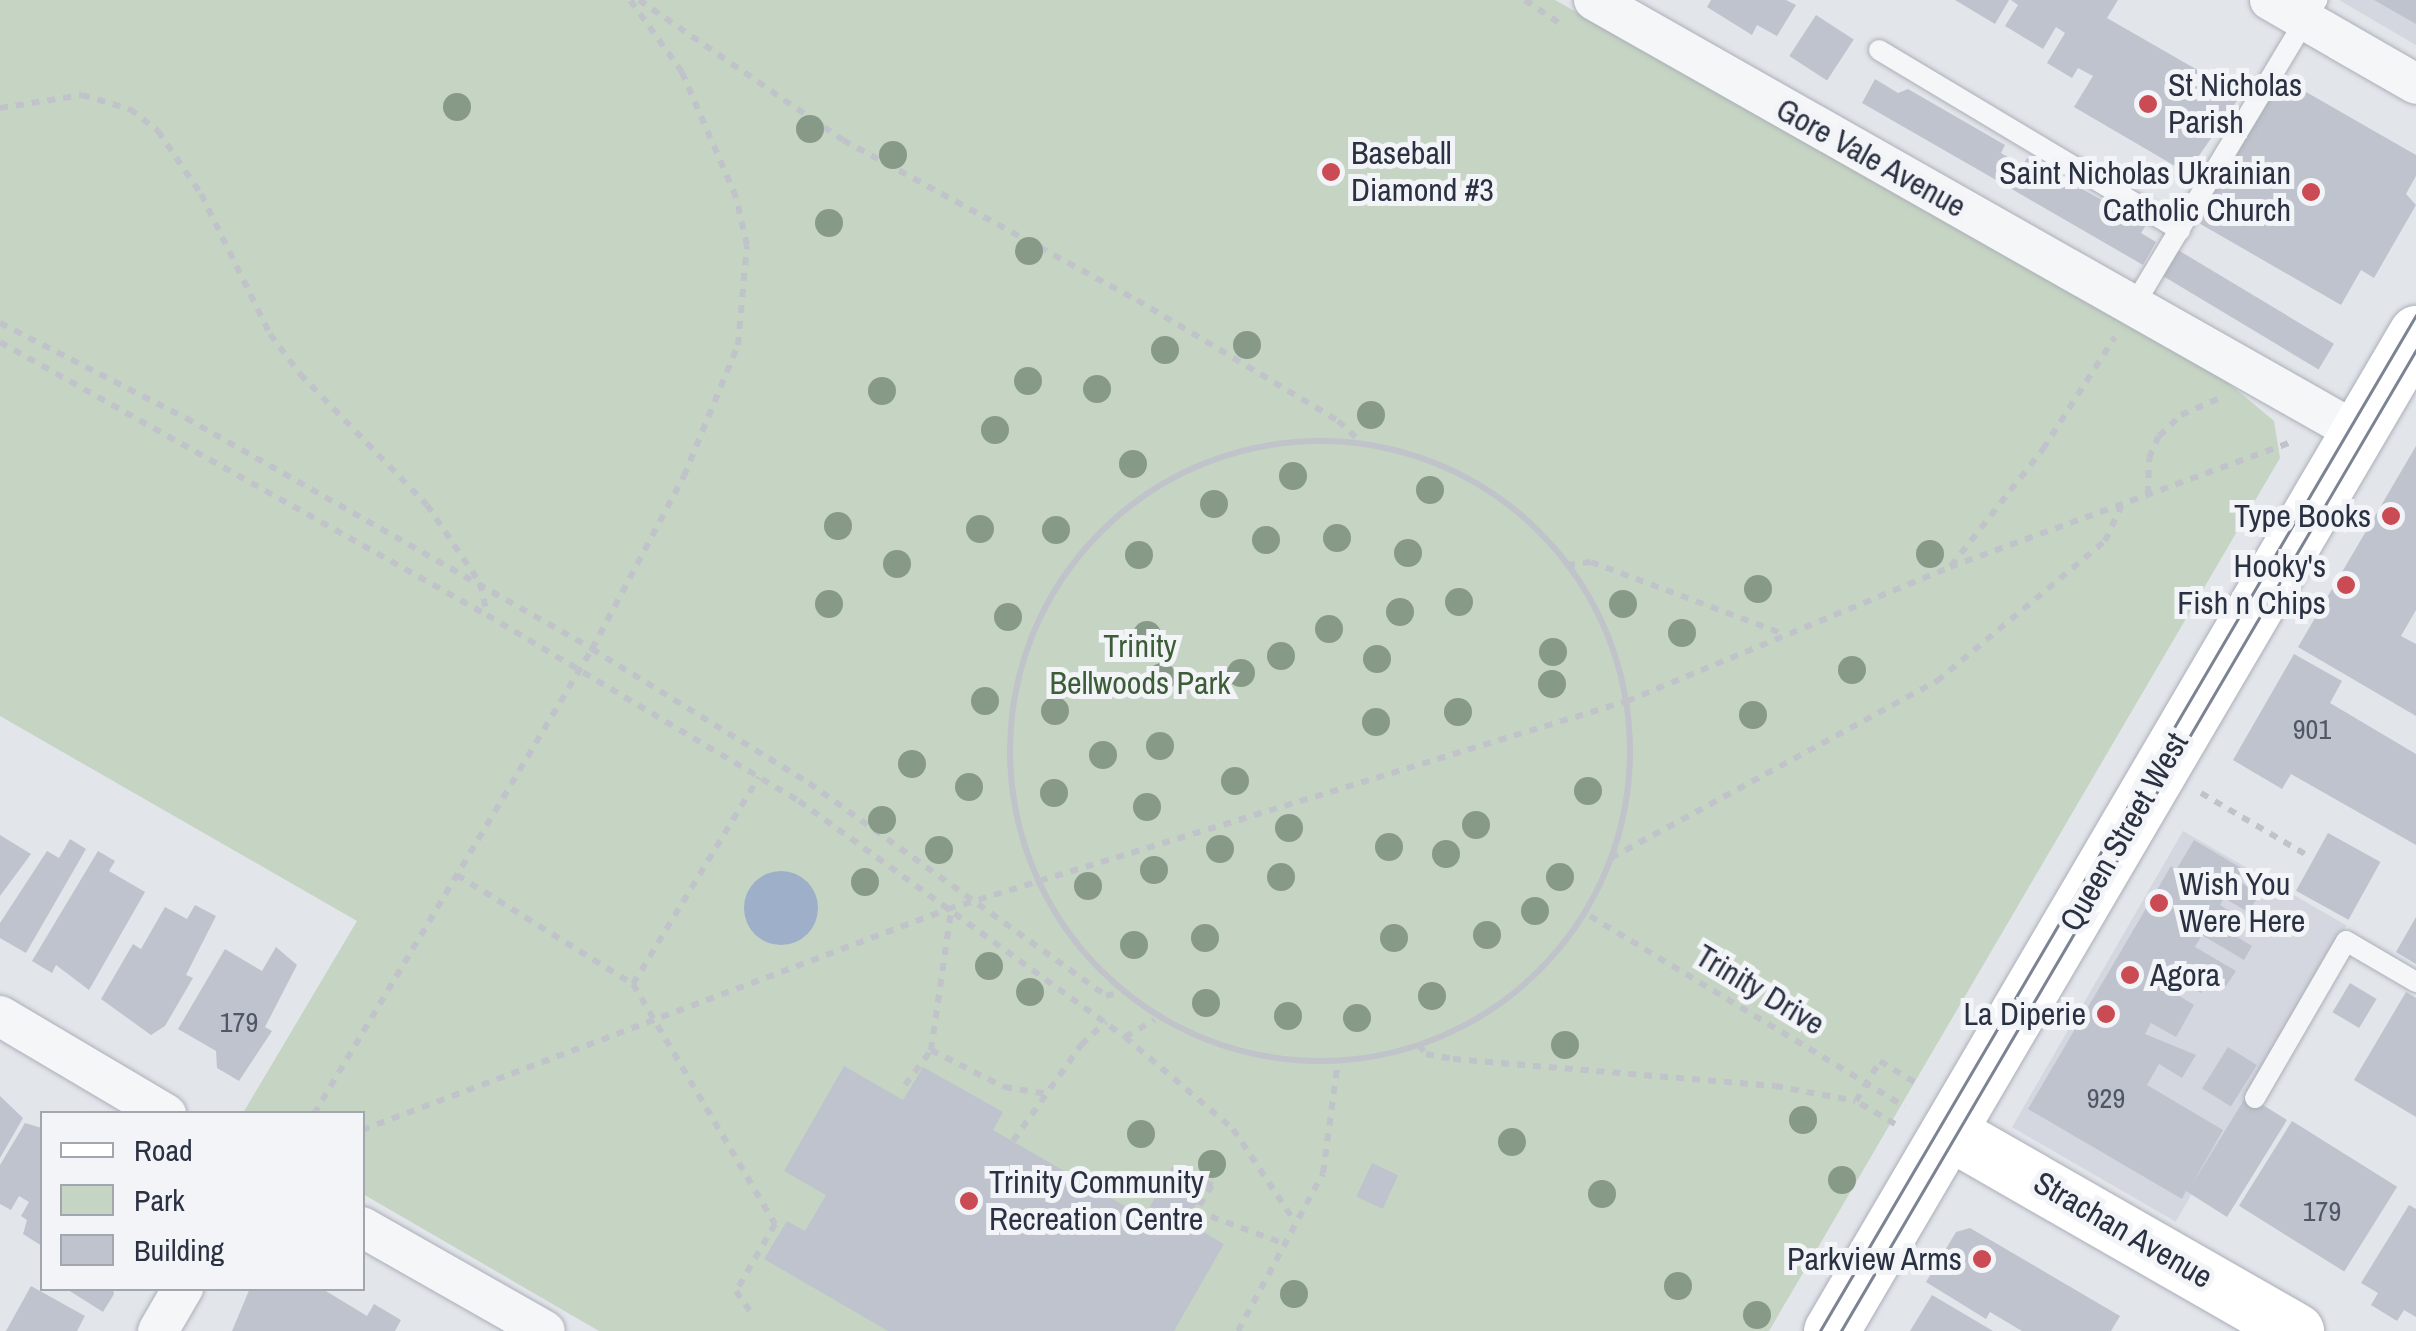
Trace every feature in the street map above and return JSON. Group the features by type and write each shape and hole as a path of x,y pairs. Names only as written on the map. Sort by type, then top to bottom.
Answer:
{"main road":[{"name":"Queen Street West","path":"1831,1331 1927,1119 2414,341"},
{"name":"Strachan Avenue","path":"1927,1119 2296,1331"}],"street":[{"name":"Gore Vale Avenue","path":"1594,0 2358,433"},
{"path":"2270,0 2312,10 2416,84"},
{"path":"0,1016 161,1111"},
{"path":"365,1229 545,1331"},
{"path":"158,1331 181,1291"}],"lane":[{"path":"2134,304 2312,10"},
{"path":"1879,50 2180,230"},
{"path":"2255,1098 2346,941 2416,982"}],"path":[{"path":"316,1111 592,649 724,387 745,302 747,245 716,141 682,72 630,0"},
{"path":"640,0 843,140 1137,300 1338,421 1362,443"},
{"path":"0,108 82,95 130,109 158,130 201,194 270,334 300,374 427,505 480,584 487,615"},
{"path":"1950,567 2061,424 2134,304"},
{"path":"0,323 592,649 809,782 1106,996 1124,991"},
{"path":"0,342 487,615 760,777 1125,1037 1233,1129 1296,1224"},
{"path":"2148,494 2149,458 2160,436 2204,403 2227,396 2237,401"},
{"path":"365,1129 1038,880 1627,701 1950,567 2294,441 2278,430"},
{"path":"1362,443 1426,458 1486,487 1537,528 1568,565 1610,638 1627,701 1629,772 1611,858 1590,916 1561,953 1514,992 1419,1044 1338,1060 1232,1049 1154,1020 1061,922 1038,880 1018,816 1010,732 1034,633 1067,574 1124,511 1212,460 1260,446 1362,443"},
{"path":"1611,858 1937,682 2105,541 2121,505"},
{"path":"1568,565 1591,562 1787,636"},
{"path":"633,984 760,777"},
{"path":"2201,793 2310,858"},
{"path":"457,874 633,984 659,1022 775,1224 736,1291 750,1312"},
{"path":"906,1085 931,1050 950,911"},
{"name":"Trinity Drive","path":"1590,916 1927,1119"},
{"path":"1125,1037 1154,1020"},
{"path":"1013,1141 1106,1022"},
{"path":"1419,1044 1426,1054 1453,1059 1774,1086 1856,1101 1894,1124"},
{"path":"931,1050 1004,1087 1047,1094"},
{"path":"1238,1331 1323,1174 1338,1060"},
{"path":"1856,1101 1880,1061 1919,1084"},
{"path":"1192,1177 1212,1185 1196,1211 1285,1244"}],"shaded area":[{"path":"2339,0 2416,0 2416,45"},
{"path":"2183,831 2347,926 2176,1222 2012,1127"}],"green space":[{"name":"Trinity Bellwoods Park","path":"0,0 1555,0 2225,380 2274,421 2280,458 1769,1331 599,1331 365,1195 365,1111 244,1111 357,921 0,716"}],"water":[{"path":"781,871 807,882 818,908 807,934 781,945 755,934 744,908 755,882"}],"building":[{"path":"1711,0 1786,0 1796,5 1777,36 1757,25 1752,35 1707,7"},
{"path":"1955,0 2009,0 1995,24"},
{"path":"2011,0 2118,0 2107,18 2241,95 2187,173 2074,107 2093,76 2078,68 2072,78 2047,63 2065,33 2056,27 2043,49 2005,26 2018,5"},
{"path":"2374,0 2416,0 2416,24"},
{"path":"1816,15 1854,40 1827,81 1789,56"},
{"name":"Saint Nicholas Ukrainian Catholic Church","path":"2280,77 2416,155 2416,176 2406,194 2416,205 2374,278 2361,270 2341,305 2197,222"},
{"path":"1875,79 1898,93 1908,89 2005,145 2001,153 2016,162 2003,184 1862,103"},
{"path":"2027,158 2146,225 2141,233 2156,242 2143,265 2010,188"},
{"path":"2178,250 2334,344 2319,369 2163,276"},
{"path":"2416,446 2416,610 2401,636 2416,644 2416,716 2298,647"},
{"path":"2294,654 2342,681 2330,703 2416,754 2416,845 2291,774 2282,789 2233,760"},
{"path":"2328,833 2380,862 2348,920 2296,891"},
{"path":"0,835 31,854 0,896"},
{"path":"70,839 86,849 26,953 0,938 0,923 47,851 59,858"},
{"path":"2194,840 2243,869 2237,880 2260,894 2248,912 2224,898 2220,905 2243,919 2234,935 2252,946 2244,960 2202,935 2195,947 2236,971 2226,986 2210,977 2201,993 2178,980 2171,991 2194,1005 2176,1037 2151,1023 2145,1034 2196,1055 2182,1078 2159,1064 2147,1085 2223,1130 2191,1186 2247,1095 2287,1120 2227,1217 2186,1191 2182,1199 2028,1109 2171,866 2176,870"},
{"path":"98,851 115,861 109,871 145,892 89,990 56,965 52,973 32,961"},
{"path":"195,905 216,916 186,975 193,978 165,1026 151,1035 101,999 133,944 141,949 165,907 187,919"},
{"path":"2416,917 2416,964 2396,952"},
{"path":"276,947 297,965 265,1027 272,1031 239,1081 217,1068 216,1051 178,1029 225,949 262,971"},
{"path":"2350,983 2377,999 2359,1028 2332,1012"},
{"path":"2406,992 2416,998 2416,1117 2354,1080"},
{"path":"2228,1047 2257,1065 2231,1107 2202,1089"},
{"name":"Trinity Community Recreation Centre","path":"844,1066 903,1100 923,1067 1003,1112 993,1130 1144,1217 1173,1166 1207,1186 1186,1222 1224,1244 1174,1331 888,1331 764,1259 787,1221 805,1231 826,1195 784,1171"},
{"path":"0,1096 23,1118 0,1158"},
{"path":"2292,1121 2397,1187 2344,1272 2239,1206"},
{"path":"25,1123 40,1127 40,1245 23,1234 27,1220 21,1216 29,1202 19,1196 11,1210 0,1204 0,1165"},
{"path":"1372,1163 1398,1175 1383,1209 1356,1197"},
{"path":"2409,1205 2416,1209 2416,1317 2404,1310 2397,1321 2371,1305 2378,1293 2361,1283"},
{"name":"Parkview Arms","path":"1970,1228 2120,1316 2111,1331 2022,1331 1990,1312 1986,1319 1926,1282 1956,1232"},
{"path":"31,1286 85,1316 77,1331 6,1331"},
{"path":"70,1291 114,1291 103,1312"},
{"path":"249,1291 326,1291 367,1316 374,1304 401,1320 395,1331 232,1331"},
{"path":"1932,1295 1993,1331 1910,1331"}],"tram line":[{"path":"1820,1331 2416,315"},
{"path":"1841,1331 2416,350"}],"place":[{"name":"St Nicholas Parish","path":"2148,104"},
{"name":"Baseball Diamond #3","path":"1331,172"},
{"name":"Saint Nicholas Ukrainian Catholic Church","path":"2311,192"},
{"name":"Type Books","path":"2391,516"},
{"name":"Hooky's Fish n Chips","path":"2346,585"},
{"name":"Wish You Were Here","path":"2159,903"},
{"name":"Agora","path":"2130,975"},
{"name":"La Diperie","path":"2106,1014"},
{"name":"Trinity Community Recreation Centre","path":"969,1201"},
{"name":"Parkview Arms","path":"1982,1259"}]}
